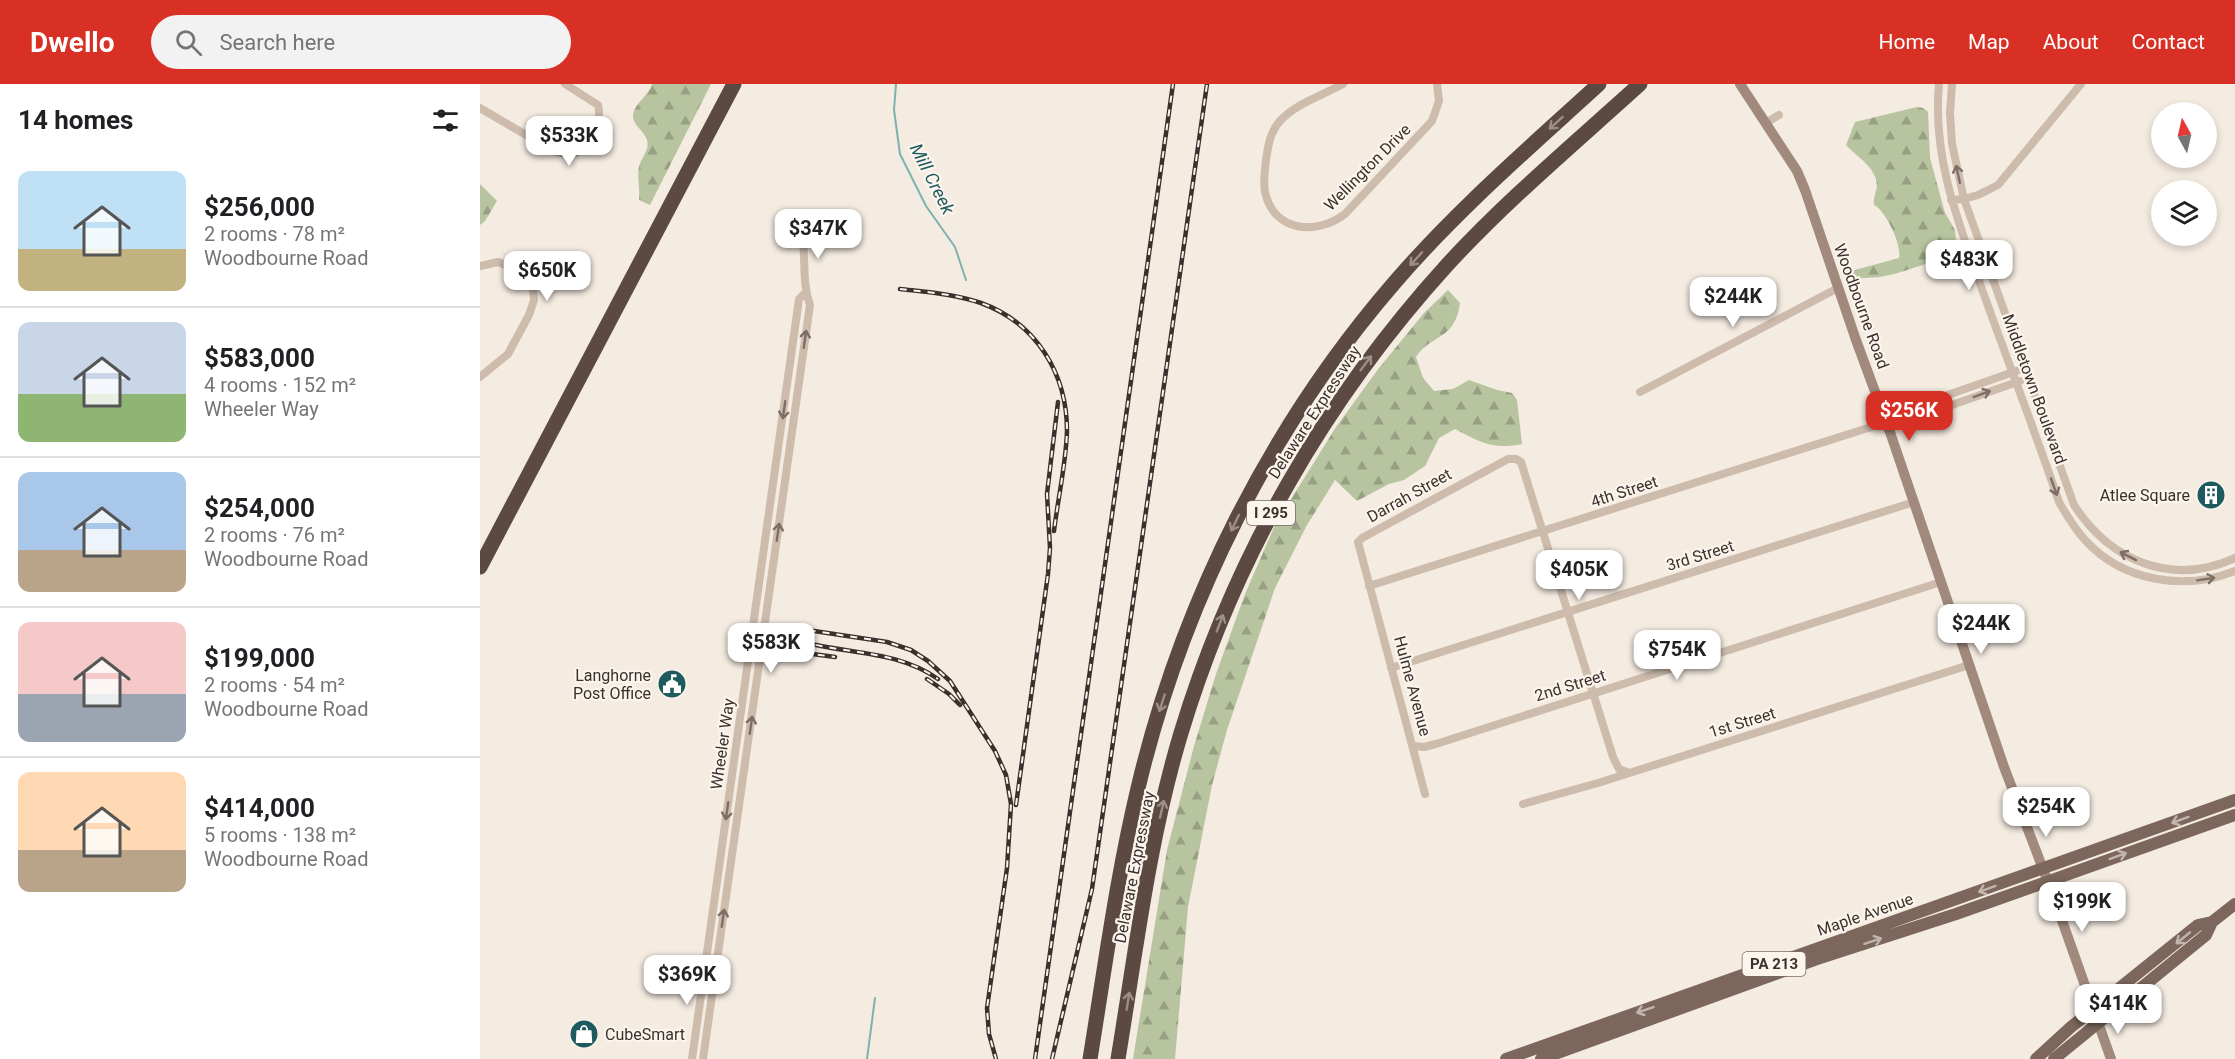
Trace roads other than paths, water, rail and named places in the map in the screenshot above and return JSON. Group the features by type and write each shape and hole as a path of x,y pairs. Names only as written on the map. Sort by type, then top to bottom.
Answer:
{"highway":[{"path":"480,548 724,84"},
{"path":"480,567 734,84"},
{"name":"Delaware Expressway","path":"1090,1059 1125,850 1144,762 1174,665 1191,620 1240,512 1297,413 1327,369 1385,293 1463,209 1599,84"},
{"name":"Delaware Expressway","path":"1118,1059 1152,857 1181,735 1222,618 1273,510 1333,409 1366,363 1429,286 1514,198 1640,84"}],"main road":[{"name":"Woodbourne Road","path":"1740,84 1801,181 1887,422 2004,767 2095,1008 2111,1059"},
{"name":"Maple Avenue","path":"1506,1059 2235,800"},
{"name":"Maple Avenue","path":"1540,1059 2232,814"},
{"path":"2036,1059 2198,925 2212,922 2235,904"},
{"path":"2054,1059 2206,935 2212,922"}],"street":[{"path":"480,108 555,152 576,153 582,150 593,135 600,114 598,105 565,84"},
{"name":"Wellington Drive","path":"1343,84 1283,118 1273,131 1269,142 1264,181 1265,191 1271,207 1280,217 1293,225 1312,229 1323,227 1334,223 1345,214 1377,178 1428,128 1438,106 1437,84"},
{"name":"Middletown Boulevard","path":"1939,84 1937,110 1940,144 1952,201 2059,502 2073,526 2097,552 2138,574 2158,580 2192,581 2218,577 2235,571"},
{"name":"Middletown Boulevard","path":"1952,84 1950,120 1952,144 1964,200 2074,505 2090,527 2106,543 2131,558 2172,570 2211,567 2235,558"},
{"path":"1952,201 1964,200 1989,190 2006,177 2081,84"},
{"path":"1766,123 1779,116"},
{"name":"Wheeler Way","path":"703,1059 810,304 806,293 805,246 801,230"},
{"path":"480,266 493,262 505,263 514,267 530,281 534,300 529,315 508,354 480,377"},
{"path":"1640,392 1838,288"},
{"name":"Wheeler Way","path":"692,1059 799,299 806,293"},
{"name":"4th Street","path":"1369,586 1887,422 1896,413 2025,368"},
{"name":"4th Street","path":"1887,422 1898,424 2029,379"},
{"name":"Darrah Street","path":"1369,586 1358,544 1362,538 1500,462 1516,459 1521,462 1544,532"},
{"name":"3rd Street","path":"1391,668 1914,502"},
{"path":"1544,532 1613,757 1619,770 1627,772"},
{"name":"2nd Street","path":"1414,746 1436,744 1941,582"},
{"name":"Hulme Avenue","path":"1369,586 1408,735 1414,746 1425,794"},
{"name":"1st Street","path":"1523,804 1969,665"}],"waterway":[{"name":"Mill Creek","path":"896,84 894,110 900,154 926,206 955,247 966,280"},
{"name":"Mill Creek","path":"867,1059 875,998"}],"railway":[{"path":"1035,1059 1173,84"},
{"path":"1052,1059 1092,889 1207,84"},
{"path":"900,289 951,295 981,303 1018,323 1045,353 1054,370 1066,410 1064,468 1054,531"},
{"path":"1016,805 1048,574 1050,548 1047,494 1058,402"},
{"path":"781,626 887,642 911,650 928,661 950,681 995,751 1006,775 1011,804 1007,868 987,1008 989,1034 996,1059"},
{"path":"775,634 815,645 896,660 910,664 938,679"},
{"path":"790,651 835,657"},
{"path":"927,679 949,694 960,705"}],"place":[{"name":"Atlee Square","path":"2211,495"},
{"name":"Langhorne Post Office","path":"672,684"},
{"name":"CubeSmart","path":"584,1034"}]}
